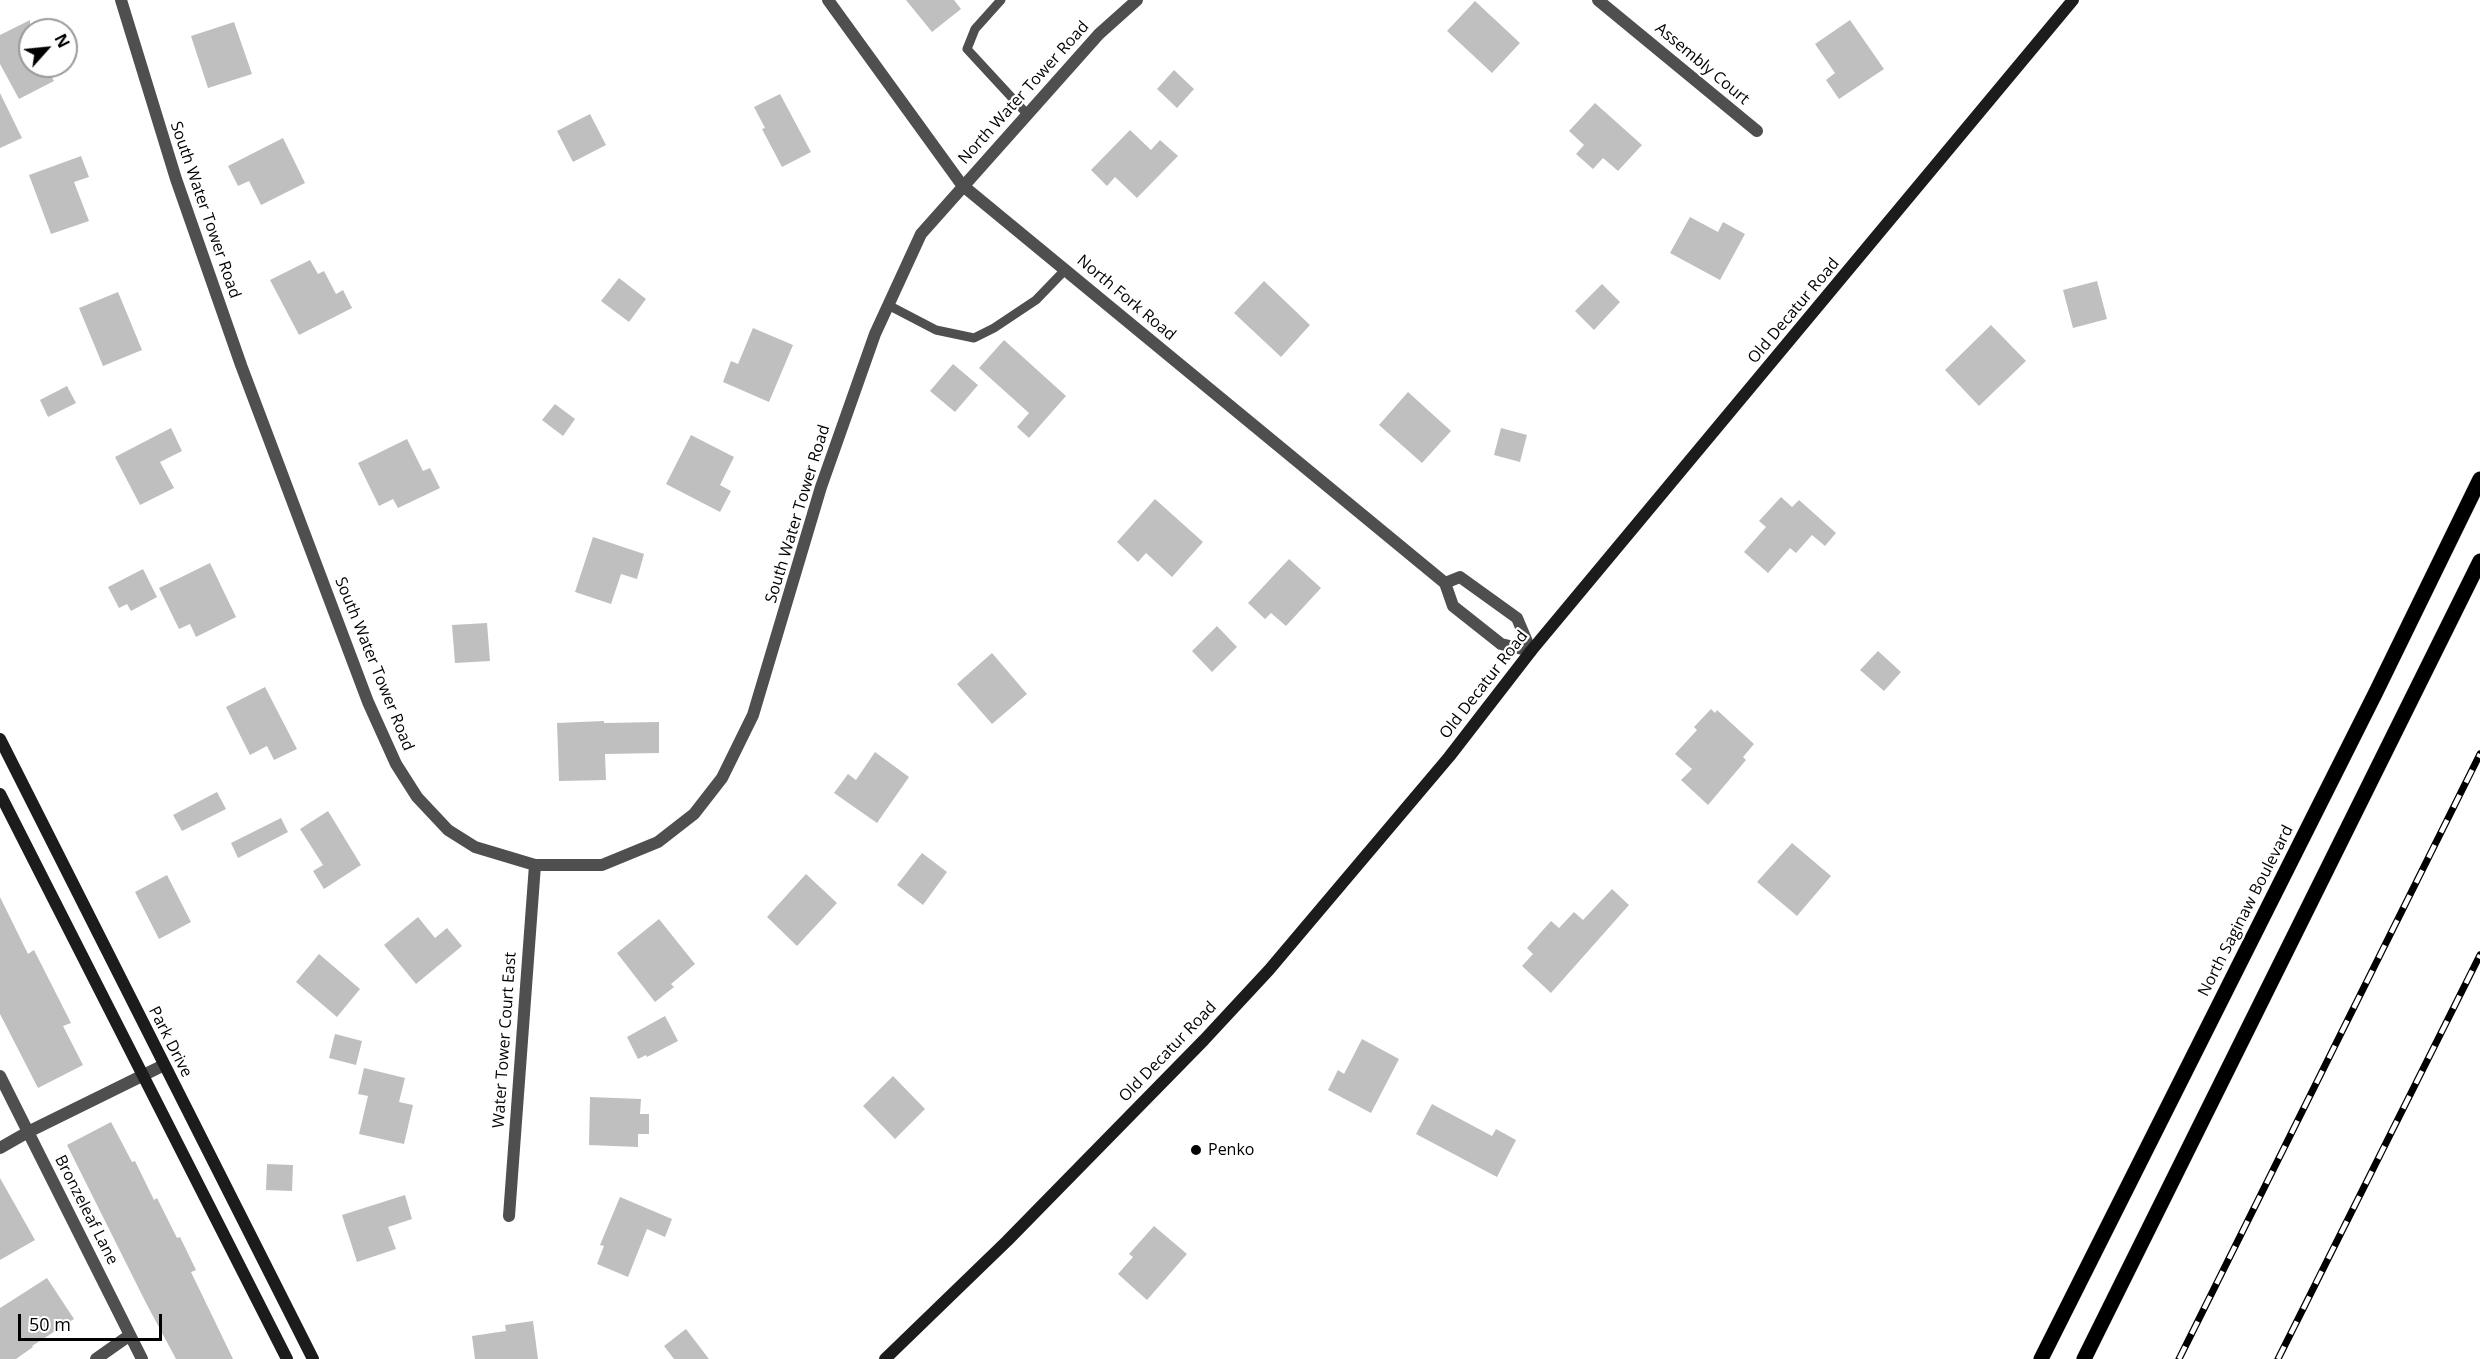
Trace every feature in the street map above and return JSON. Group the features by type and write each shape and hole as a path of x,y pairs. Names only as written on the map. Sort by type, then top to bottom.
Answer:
{"main road":[{"name":"North Saginaw Boulevard","path":"2042,1359 2480,479"},
{"path":"2084,1359 2480,561"}],"street":[{"name":"South Water Tower Road","path":"121,0 176,179 241,365 368,702 396,764 417,797 448,830 475,847 535,865 602,865 658,842 694,814 722,778 753,715 821,487 875,334 921,234 962,184"},
{"name":"North Fork Road","path":"828,0 962,184 1445,583 1453,606 1501,644 1531,651"},
{"name":"North Water Tower Road","path":"962,184 1099,34 1137,0"},
{"name":"Assembly Court","path":"1598,0 1757,131"},
{"name":"Old Decatur Road","path":"885,1359 1024,1224 1261,979 1449,757 1531,651 2073,0"},
{"path":"1445,583 1460,577 1517,618 1531,651"},
{"name":"Park Drive","path":"0,739 313,1359"},
{"path":"0,794 287,1359"},
{"name":"Water Tower Court East","path":"509,1216 535,865"},
{"path":"0,1148 164,1065"},
{"name":"Bronzeleaf Lane","path":"0,1076 142,1359"},
{"path":"96,1359 130,1335"}],"lane":[{"path":"1001,0 975,29 967,49 1026,114"},
{"path":"888,305 936,330 974,338 994,328 1036,300 1065,270"}],"building":[{"path":"906,0 954,0 961,9 932,32"},
{"path":"1475,1 1520,43 1492,73 1447,31"},
{"path":"1850,20 1884,69 1839,99 1826,80 1835,73 1815,44"},
{"path":"234,22 252,74 208,88 191,36"},
{"path":"18,26 18,78 52,78 54,81 19,99 0,64 0,35"},
{"path":"1174,70 1194,89 1177,108 1157,89"},
{"path":"0,93 22,138 0,148"},
{"path":"780,94 811,152 782,167 762,129 765,128 754,107"},
{"path":"1595,103 1642,145 1618,171 1603,158 1593,169 1576,154 1584,145 1569,131"},
{"path":"590,114 606,145 573,162 557,131"},
{"path":"1130,130 1151,150 1160,140 1178,156 1137,198 1115,177 1107,186 1091,170"},
{"path":"283,138 305,183 261,205 249,181 238,186 228,166"},
{"path":"81,156 89,177 74,182 89,221 51,234 29,175"},
{"path":"1690,217 1718,232 1723,222 1745,234 1720,280 1670,253"},
{"path":"310,260 318,274 324,271 336,294 343,290 352,308 299,335 270,280"},
{"path":"619,278 646,299 629,322 601,301"},
{"path":"1264,281 1310,325 1281,357 1234,313"},
{"path":"2097,281 2107,319 2073,328 2063,290"},
{"path":"1602,284 1620,302 1594,330 1575,311"},
{"path":"118,292 142,350 103,366 79,308"},
{"path":"1991,325 2026,361 1979,406 1945,370"},
{"path":"753,328 793,345 769,402 723,382 731,361 738,364"},
{"path":"1004,340 1066,396 1029,438 1017,427 1029,413 979,368"},
{"path":"953,364 978,385 955,412 930,391"},
{"path":"67,386 76,403 48,417 40,400"},
{"path":"1408,392 1451,431 1422,463 1379,425"},
{"path":"555,404 575,419 563,436 542,420"},
{"path":"171,428 182,451 160,462 174,488 140,505 115,457"},
{"path":"1501,428 1527,435 1520,462 1494,455"},
{"path":"691,435 734,457 720,485 731,491 720,512 666,484"},
{"path":"407,439 423,471 430,468 440,488 398,508 393,499 379,506 358,463"},
{"path":"1781,497 1792,507 1799,500 1836,533 1825,546 1812,535 1796,553 1790,548 1768,573 1744,552 1766,527 1759,521"},
{"path":"1155,499 1203,542 1172,577 1146,553 1138,562 1117,542"},
{"path":"593,537 644,554 637,579 621,574 611,604 575,592"},
{"path":"1289,559 1321,588 1286,626 1271,613 1265,619 1248,603"},
{"path":"210,563 236,617 196,637 190,624 179,629 159,588"},
{"path":"143,569 157,597 131,611 127,604 119,608 108,587"},
{"path":"487,623 490,661 455,663 452,625"},
{"path":"1217,626 1237,647 1212,672 1192,651"},
{"path":"1878,651 1901,672 1884,691 1860,670"},
{"path":"992,653 1027,694 992,724 957,684"},
{"path":"265,687 297,749 274,760 267,746 250,755 226,707"},
{"path":"1711,709 1715,713 1717,710 1754,744 1743,757 1746,760 1708,805 1681,780 1692,769 1675,754 1697,730 1694,727"},
{"path":"604,721 604,723 659,722 659,753 605,754 606,780 559,781 557,723"},
{"path":"875,752 909,777 877,823 834,793 848,774 856,780"},
{"path":"217,792 226,809 182,831 173,815"},
{"path":"328,811 361,865 324,889 313,871 323,865 300,829"},
{"path":"281,818 288,832 238,858 231,843"},
{"path":"1792,843 1831,876 1797,916 1757,882"},
{"path":"922,853 947,872 923,905 897,885"},
{"path":"806,874 837,903 797,946 767,917"},
{"path":"167,875 191,922 159,939 135,892"},
{"path":"1612,889 1629,905 1551,993 1522,966 1533,954 1527,948 1551,921 1559,928 1574,912 1583,920"},
{"path":"0,897 28,954 34,950 71,1023 63,1026 83,1065 38,1088 0,1014"},
{"path":"418,917 435,938 447,928 462,946 416,984 384,945"},
{"path":"659,919 695,964 671,984 674,987 655,1002 617,953"},
{"path":"319,954 360,989 337,1017 296,982"},
{"path":"665,1016 678,1041 647,1057 646,1055 638,1059 627,1037"},
{"path":"335,1034 362,1041 356,1065 329,1058"},
{"path":"1362,1039 1399,1059 1371,1113 1328,1090 1338,1070 1344,1074"},
{"path":"364,1068 405,1078 399,1102 413,1105 404,1144 359,1134 368,1096 358,1094"},
{"path":"893,1076 925,1109 895,1139 863,1106"},
{"path":"590,1097 641,1099 640,1114 649,1114 649,1134 638,1134 638,1147 589,1145"},
{"path":"1432,1104 1492,1136 1496,1129 1516,1140 1497,1177 1416,1134"},
{"path":"111,1122 132,1162 135,1161 154,1200 157,1198 177,1238 180,1237 196,1270 191,1272 233,1359 176,1359 146,1303 67,1145"},
{"path":"267,1164 293,1165 292,1191 266,1190"},
{"path":"0,1178 35,1240 0,1260"},
{"path":"405,1195 412,1219 388,1227 396,1249 357,1262 342,1215"},
{"path":"620,1197 672,1219 665,1237 647,1229 628,1277 597,1264 604,1246 600,1245"},
{"path":"1154,1226 1187,1254 1147,1300 1118,1274 1133,1257 1129,1254"},
{"path":"47,1278 74,1319 16,1359 0,1359 0,1308"},
{"path":"533,1321 538,1359 475,1359 472,1336 506,1331 505,1325"},
{"path":"686,1329 709,1359 674,1359 664,1346"}],"railway":[{"path":"2179,1359 2480,754"},
{"path":"2278,1359 2480,955"}],"place":[{"name":"Penko","path":"1196,1150"}]}
